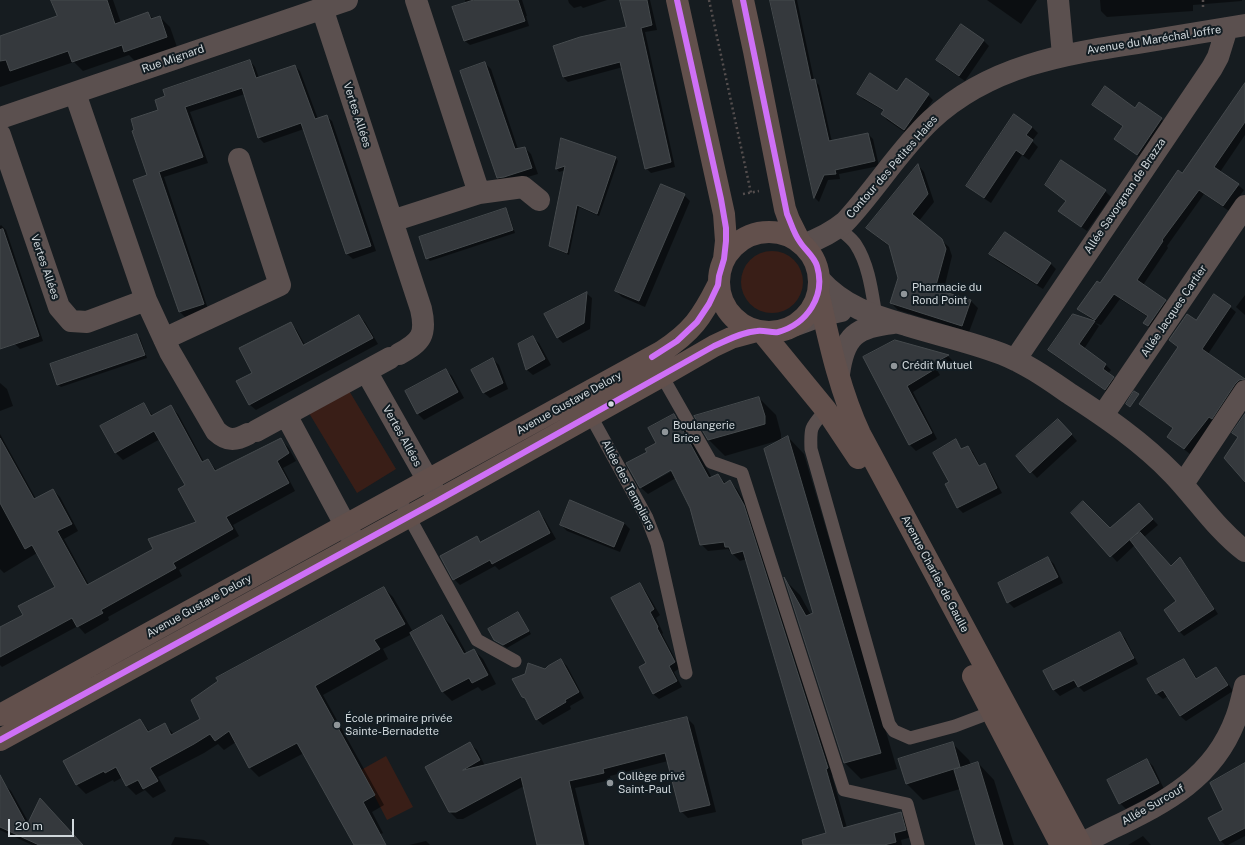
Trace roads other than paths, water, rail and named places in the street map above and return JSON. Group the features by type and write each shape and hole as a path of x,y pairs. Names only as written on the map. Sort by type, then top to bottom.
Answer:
{"main road":[{"path":"677,0 721,199 726,228 724,259 718,284 722,300 730,314 742,325 760,332 773,332 782,331 796,325 805,317 812,308 819,286 817,266 811,255 801,243 787,214 780,186 743,0"},
{"path":"724,259 735,244 746,237 758,233 776,232 789,235 801,243"},
{"name":"Avenue Gustave Delory","path":"0,740 438,500 586,406 684,335 701,316 718,284"},
{"name":"Avenue Charles de Gaulle","path":"819,286 828,339 848,405 860,434 1076,845"},
{"name":"Avenue Charles de Gaulle","path":"760,332 826,410 848,440 872,482 992,712 1076,845"},
{"name":"Avenue Gustave Delory","path":"0,715 427,481 586,406 662,376 723,341 740,335 760,332"}],"street":[{"name":"Rue Mignard","path":"0,118 347,0"},
{"path":"416,0 479,193"},
{"path":"1058,0 1062,55"},
{"name":"Vertes Allées","path":"75,93 146,300 164,339 176,364 216,431 222,436 235,439 286,415 411,348 418,342 423,333 424,322 322,8"},
{"name":"Avenue du Maréchal Joffre","path":"1062,55 1236,27"},
{"name":"Allée Savorgnan de Brazza","path":"1015,360 1212,68 1236,27"},
{"name":"Contour des Petites Haies","path":"801,243 819,238 846,222 916,137 931,120 948,106 980,85 1012,70 1062,55"},
{"name":"Vertes Allées","path":"0,135 59,307 71,321 87,322 146,300"},
{"path":"164,339 280,285 239,159"},
{"path":"392,222 479,193 523,187 539,200"},
{"name":"Allée Jacques Cartier","path":"1103,415 1245,206"},
{"path":"819,286 830,291 842,300 871,314 991,350 1015,360 1041,374 1103,415 1146,448 1182,484 1234,542 1245,551"},
{"path":"796,325 823,315 840,311 871,314"},
{"path":"838,374 843,354 850,341 860,331 871,326 897,323"},
{"name":"Vertes Allées","path":"366,371 438,500"},
{"path":"1182,484 1245,390"},
{"path":"286,415 356,545"},
{"name":"Allée Surcouf","path":"1076,845 1163,802 1190,784 1221,749 1236,718 1245,686"}],"lane":[{"path":"838,228 851,238 863,261 870,283 871,314"},
{"path":"662,376 711,462 742,473 844,790 907,804 918,845"},
{"name":"Allée des Templiers","path":"586,406 647,518 657,544 686,673"},
{"path":"826,410 813,424 810,432 811,449 889,724 894,731 910,738 956,726 992,712"},
{"path":"398,497 477,640 515,661"}],"place":[{"name":"Pharmacie du Rond Point","path":"904,294"},
{"name":"Crédit Mutuel","path":"894,366"},
{"name":"Boulangerie Brice","path":"665,432"},
{"name":"École primaire privée Sainte-Bernadette","path":"337,725"},
{"name":"Collège privé Saint-Paul","path":"610,783"}]}
